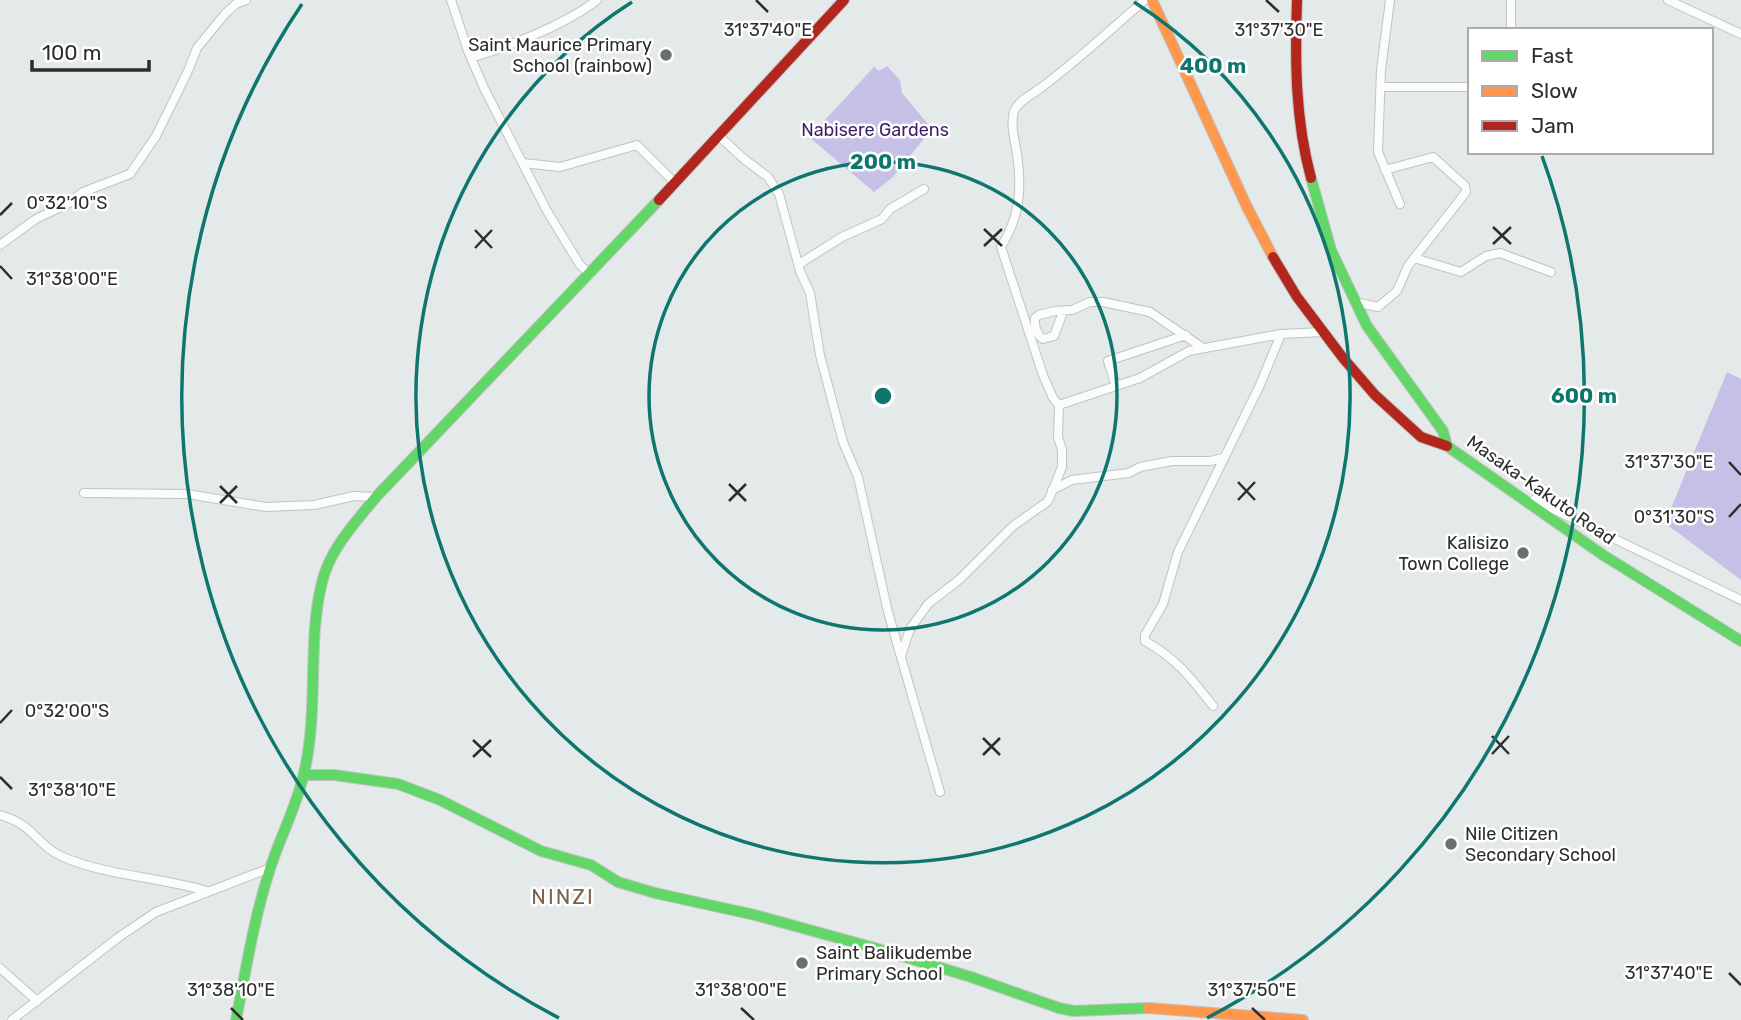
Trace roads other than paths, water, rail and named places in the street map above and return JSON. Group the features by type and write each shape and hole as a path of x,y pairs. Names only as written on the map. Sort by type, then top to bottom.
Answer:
{"main road":[{"path":"236,1020 255,920 270,868 304,775 311,735 317,616 322,582 344,537 376,497 720,136 844,0"},
{"path":"1152,0 1264,240 1292,289 1323,332 1375,395 1421,437 1447,446"},
{"name":"Masaka-Kakuto Road","path":"1297,0 1295,70 1302,145 1331,250 1373,334 1443,431 1447,446 1603,555 1741,641"},
{"path":"304,775 334,775 398,784 440,800 541,851 591,865 618,882 679,899 755,915 875,948 971,977 1059,1008 1074,1011 1149,1008 1303,1020"}],"street":[{"path":"0,245 36,219 69,203 83,192 130,174 156,136 197,48 225,14 236,4 246,0"},
{"path":"451,0 471,58 547,211 580,265 590,274"},
{"path":"471,58 495,51 565,19 597,0"},
{"path":"901,656 910,629 928,604 960,579 1013,526 1047,502 1062,467 1062,450 1058,437 1059,405 1043,375 1001,247 1016,221 1018,207 1019,177 1013,114 1018,103 1072,64 1145,0"},
{"path":"1390,0 1381,70 1378,152 1400,205"},
{"path":"1511,0 1511,28"},
{"path":"1668,0 1741,34"},
{"path":"1684,6 1692,0"},
{"path":"1381,88 1468,87"},
{"path":"720,136 774,185 782,201 810,293 820,355 843,442 858,477 888,612 940,792"},
{"path":"523,163 560,167 637,145 675,183"},
{"path":"1355,302 1374,308 1383,304 1397,291 1414,258 1466,190 1433,157 1385,170"},
{"path":"799,264 842,237 882,219 890,209 924,190"},
{"path":"1414,258 1461,272 1486,256 1500,253 1551,272"},
{"path":"1063,312 1090,302 1103,302 1150,312 1203,348"},
{"path":"1059,405 1140,378 1183,353 1281,334 1323,332"},
{"path":"1213,706 1180,665 1144,638 1163,604 1178,552 1260,385 1281,334"},
{"path":"1116,386 1108,361 1186,335"},
{"path":"1052,490 1072,480 1129,473 1140,467 1172,461 1210,461 1223,458"},
{"path":"1506,486 1741,600"},
{"path":"84,492 187,494 266,508 314,505 354,496 376,497"},
{"path":"0,815 26,826 39,840 61,856 101,868 207,891"},
{"path":"12,1020 136,924 156,912 270,868"},
{"path":"0,968 37,1001"}],"place":[{"name":"Saint Maurice Primary School (rainbow)","path":"666,55"},
{"name":"Kalisizo Town College","path":"1523,553"},
{"name":"Nile Citizen Secondary School","path":"1451,844"},
{"name":"Saint Balikudembe Primary School","path":"802,963"}],"district":[{"name":"NINZI","path":"563,897"}],"park label":[{"name":"Nabisere Gardens","path":"875,130"}]}
